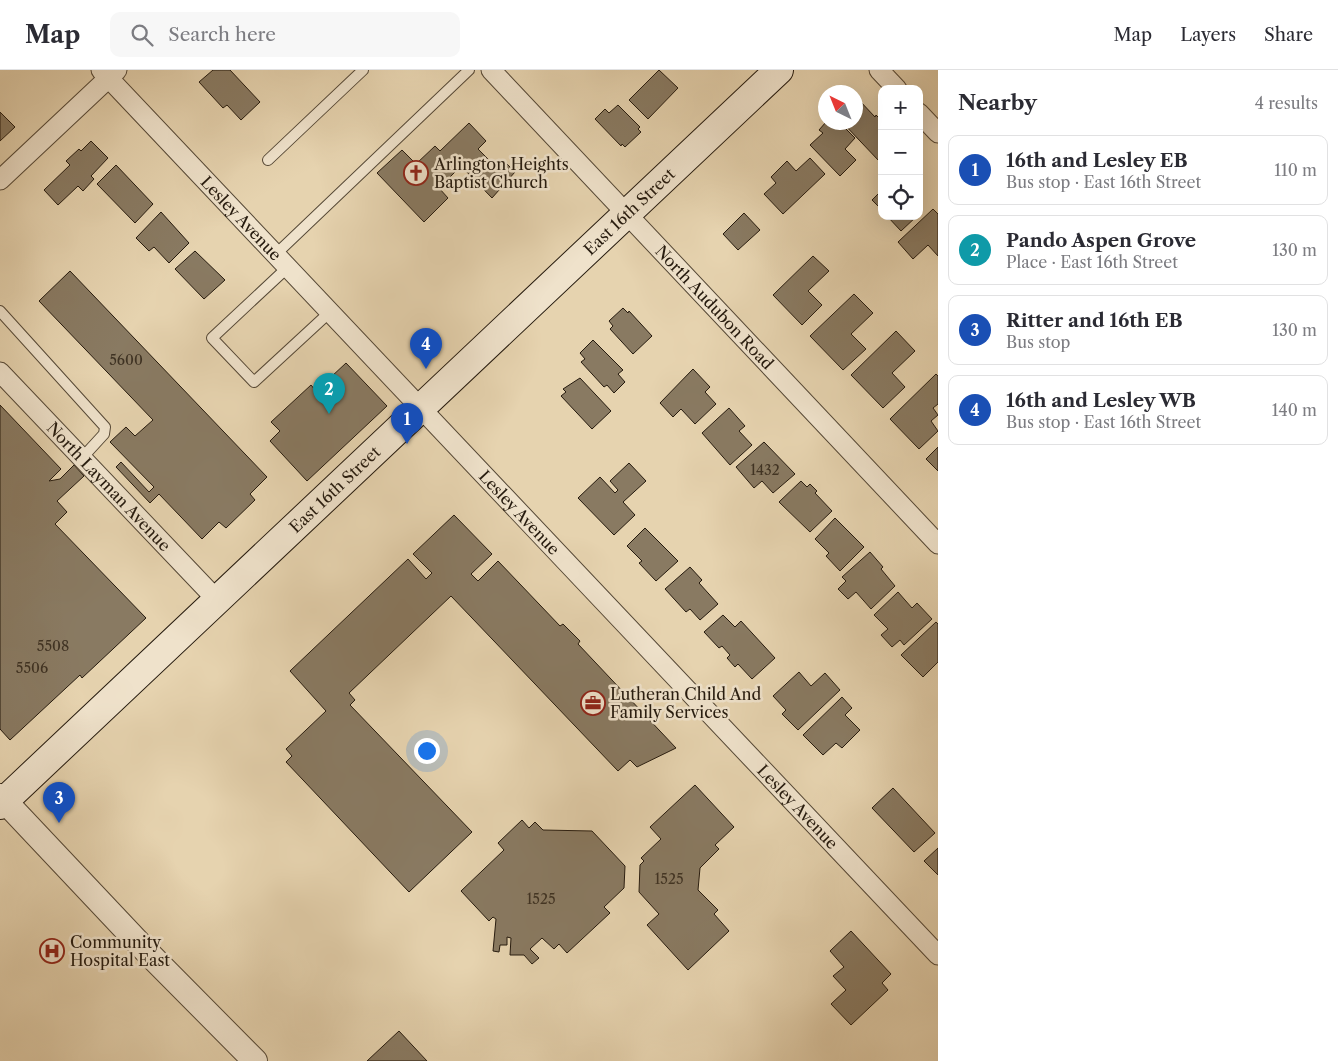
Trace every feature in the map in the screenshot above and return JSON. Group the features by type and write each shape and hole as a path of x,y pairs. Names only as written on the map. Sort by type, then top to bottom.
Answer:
{"main road":[{"name":"East 16th Street","path":"2,801 779,70"}],"street":[{"name":"North Audubon Road","path":"491,70 938,544"},
{"path":"879,70 893,85"},
{"name":"Lesley Avenue","path":"109,73 282,260 938,955"},
{"path":"0,180 109,73"},
{"path":"923,117 938,133"},
{"name":"North Layman Avenue","path":"0,372 217,600"},
{"path":"2,801 254,1061"}],"lane":[{"path":"268,160 363,70"},
{"path":"330,311 254,382 212,338 282,260 469,70"},
{"path":"0,312 105,427 104,434 82,458"}],"building":[{"path":"213,70 230,70 260,102 241,120 227,105 223,108 199,82"},
{"path":"659,70 678,88 648,119 629,100"},
{"path":"863,104 875,117 876,115 878,117 878,160 850,130 863,130"},
{"path":"618,105 640,127 638,129 641,132 625,147 622,144 621,146 595,119 605,109 609,113"},
{"path":"0,112 15,127 0,141"},
{"name":"Arlington Heights Baptist Church","path":"469,123 486,141 478,149 499,170 506,163 515,172 492,198 461,166 439,188 448,198 424,222 377,173 402,150 416,164 435,146 440,151"},
{"path":"819,130 847,130 855,138 845,149 856,160 840,176 810,145 823,133"},
{"path":"91,141 108,158 91,176 94,179 83,191 78,186 58,205 44,190 70,165 66,161 79,149 81,151"},
{"path":"810,158 825,174 783,214 764,194 776,183 771,177 787,161 796,171"},
{"path":"116,165 153,204 135,223 97,184"},
{"path":"878,194 878,206 872,200"},
{"path":"933,209 938,214 938,256 928,245 913,259 898,242"},
{"path":"161,212 189,243 169,263 154,247 149,251 136,238"},
{"path":"744,213 760,230 738,250 723,234"},
{"path":"891,220 913,220 901,231"},
{"path":"195,251 225,280 204,299 175,269"},
{"path":"813,256 829,271 808,291 822,305 802,325 773,295"},
{"path":"70,271 267,477 250,494 255,500 226,528 219,522 202,539 159,494 150,503 116,467 121,462 149,492 154,487 110,442 126,427 135,436 153,420 39,301"},
{"path":"854,294 873,313 851,334 866,349 843,370 810,336"},
{"path":"623,308 628,313 629,311 652,336 633,354 610,329 613,326 609,321"},
{"path":"896,331 915,351 892,373 905,387 883,408 851,375"},
{"path":"593,340 623,370 618,374 625,382 614,393 607,385 604,387 581,362 585,359 580,353"},
{"path":"346,363 387,406 307,481 270,441 280,431 271,422 311,385 316,391"},
{"path":"693,369 710,387 705,392 716,404 695,424 681,409 673,417 660,403"},
{"path":"936,374 938,376 938,404 933,408 938,415 931,421 938,431 919,449 890,419"},
{"path":"580,378 611,411 592,429 561,396 566,392 563,389"},
{"path":"0,405 61,469 49,481 60,479 74,465 84,476 57,501 67,512 55,524 146,618 82,678 80,675 10,740 0,729"},
{"path":"729,408 745,426 739,431 752,445 730,465 702,433"},
{"path":"764,442 795,474 773,493 762,481 754,488 736,467"},
{"path":"938,447 938,471 926,459"},
{"path":"629,463 646,481 623,502 635,515 614,535 578,498 600,477 615,493 618,490 610,481"},
{"path":"801,481 807,487 810,484 817,491 815,493 832,511 810,532 779,502"},
{"name":"Lutheran Child And Family Services","path":"454,515 492,554 471,574 478,581 498,561 560,626 563,624 580,641 578,644 676,748 637,767 630,760 618,771 451,596 349,693 355,700 350,705 472,832 409,892 286,762 292,756 286,749 326,711 290,671 408,559 426,579 432,573 413,554"},
{"path":"835,518 864,547 840,571 826,556 829,553 815,539"},
{"path":"645,528 678,561 656,581 639,563 642,561 627,546"},
{"path":"870,552 883,567 881,569 895,586 871,609 856,592 848,599 838,589 846,581 842,577"},
{"path":"690,567 702,580 699,583 718,604 700,620 690,609 686,612 665,589"},
{"path":"898,592 912,608 917,603 932,619 904,645 900,640 892,647 881,635 888,629 874,615"},
{"path":"723,615 735,627 741,621 775,658 752,679 738,664 735,667 727,658 730,655 722,646 719,648 704,632"},
{"path":"936,622 938,624 938,662 923,677 901,655"},
{"path":"799,672 811,686 825,673 840,690 798,730 782,714 786,710 773,696"},
{"path":"842,697 852,708 845,715 860,730 842,748 836,743 823,755 803,735"},
{"path":"695,785 734,827 715,845 719,849 700,868 698,890 718,910 714,914 729,931 688,970 647,925 659,914 639,892 640,865 644,861 641,858 661,839 650,827"},
{"path":"893,788 935,833 914,852 872,808"},
{"path":"522,820 529,828 535,822 543,830 592,831 625,866 624,888 604,907 610,913 567,953 559,944 554,949 542,938 530,949 539,958 532,964 524,955 510,955 511,938 507,937 507,945 500,945 499,952 493,951 496,919 493,917 489,921 461,891 504,850 498,843"},
{"path":"938,848 938,875 924,861"},
{"path":"851,931 891,974 882,983 888,990 851,1025 831,1004 846,990 833,976 844,967 830,951"},
{"path":"399,1031 427,1061 367,1061"}],"place":[{"name":"Arlington Heights Baptist Church","path":"416,173"},
{"name":"16th and Lesley WB","path":"426,369"},
{"name":"Pando Aspen Grove","path":"329,414"},
{"name":"16th and Lesley EB","path":"407,444"},
{"name":"Lutheran Child And Family Services","path":"593,703"},
{"name":"Ritter and 16th EB","path":"59,823"},
{"name":"Community Hospital East","path":"52,951"}]}
